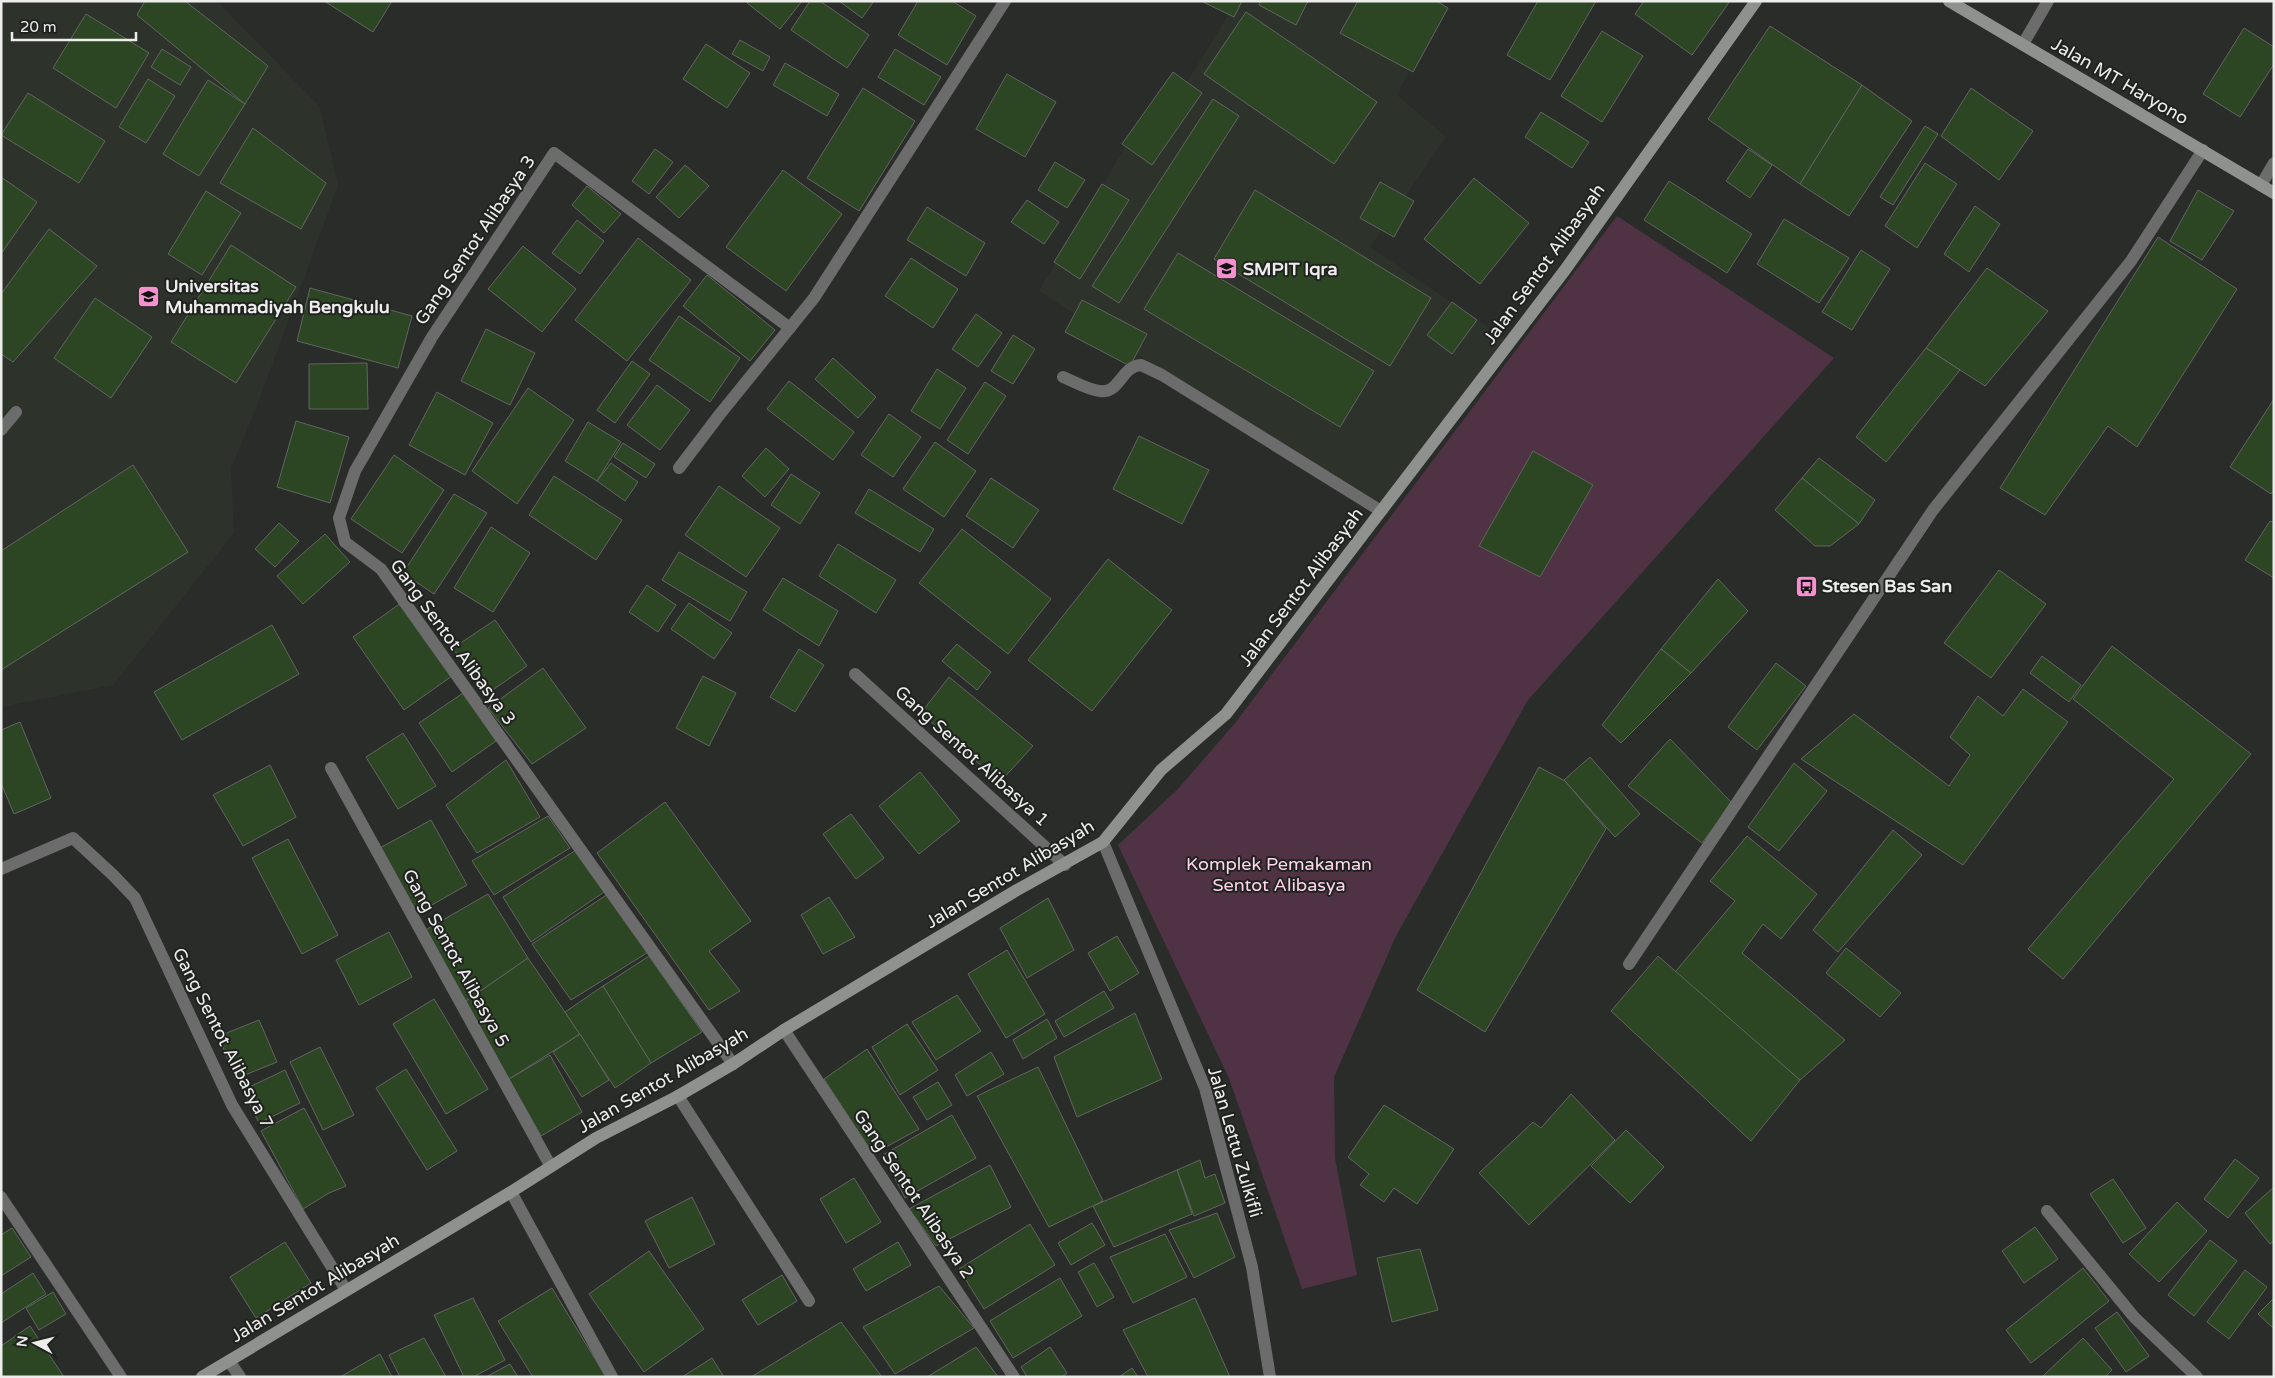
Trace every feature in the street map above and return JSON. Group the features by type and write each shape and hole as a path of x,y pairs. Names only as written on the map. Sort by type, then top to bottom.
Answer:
{"street":[{"path":"679,468 814,298 1005,1"},
{"name":"Jalan Sentot Alibasyah","path":"202,1377 511,1192 550,1165 733,1064 784,1030 1017,890 1065,865 1103,842 1160,770 1226,714 1565,270 1756,1"},
{"name":"Jalan MT Haryono","path":"1949,1 2274,193"},
{"path":"2023,44 2048,1"},
{"path":"1629,964 1933,510 2131,261 2204,150"},
{"name":"Gang Sentot Alibasya 3","path":"733,1064 381,569 344,542 339,518 355,471 432,337 554,153 790,328"},
{"path":"2261,186 2274,163"},
{"path":"1063,377 1100,392 1107,391 1116,386 1128,369 1141,365 1162,375 1381,511"},
{"path":"1,430 16,412"},
{"name":"Gang Sentot Alibasya 1","path":"856,674 1065,865"},
{"name":"Gang Sentot Alibasya 5","path":"331,768 550,1165"},
{"name":"Gang Sentot Alibasya 7","path":"1,868 72,838 113,875 134,898 232,1105 346,1290"},
{"name":"Jalan Lettu Zulkifli","path":"1103,842 1205,1088 1252,1267 1270,1377"},
{"name":"Gang Sentot Alibasya 2","path":"784,1030 1014,1377"},
{"path":"678,1096 809,1301"},
{"path":"511,1192 612,1377"},
{"path":"1,1197 121,1377"},
{"path":"2047,1210 2134,1316 2196,1377"},
{"path":"229,1361 240,1377"}],"shaded area":[{"name":"Universitas Muhammadiyah Bengkulu","path":"1,1 217,1 320,107 338,185 257,406 231,468 234,533 113,685 1,707"},
{"name":"SMPIT Iqra","path":"1237,1 1445,1 1397,95 1446,137 1370,247 1510,342 1381,511 1039,291 1157,94 1174,103"}],"green space":[{"name":"Komplek Pemakaman Sentot Alibasya","path":"1617,216 1834,358 1528,700 1396,936 1334,1077 1335,1158 1357,1275 1302,1289 1229,1078 1118,845 1178,789 1236,722"}],"building":[{"path":"145,1 185,1 268,66 245,104 137,15"},
{"path":"324,1 392,1 373,32"},
{"path":"749,1 802,1 780,29 747,3"},
{"path":"810,1 820,1 869,35 847,68 791,30"},
{"path":"839,1 874,1 862,18"},
{"path":"918,1 952,1 976,16 947,65 898,35"},
{"path":"1201,1 1242,1 1234,17"},
{"path":"1261,1 1308,1 1296,25 1259,5"},
{"path":"1358,1 1436,1 1448,8 1413,72 1340,33"},
{"path":"1538,1 1596,1 1550,80 1507,55"},
{"path":"1644,1 1730,1 1692,55 1635,14"},
{"path":"1246,12 1377,102 1334,164 1204,74"},
{"path":"86,14 149,53 116,108 53,68"},
{"path":"1770,26 1862,85 1800,184 1708,119"},
{"path":"2244,28 2274,47 2274,64 2240,117 2203,94"},
{"path":"1602,31 1643,56 1602,122 1561,96"},
{"path":"740,40 770,57 763,71 732,54"},
{"path":"706,44 750,73 727,108 683,79"},
{"path":"162,49 191,67 180,85 151,67"},
{"path":"895,49 941,77 924,105 878,77"},
{"path":"785,63 839,94 827,116 773,85"},
{"path":"1173,72 1202,93 1152,165 1122,144"},
{"path":"1007,74 1056,102 1025,157 976,129"},
{"path":"148,79 175,96 146,143 119,127"},
{"path":"208,80 245,104 199,176 163,154"},
{"path":"1862,85 1912,121 1849,216 1800,184"},
{"path":"863,88 915,121 859,211 807,178"},
{"path":"1971,88 2033,131 1999,180 1941,136"},
{"path":"28,93 105,141 79,183 1,135"},
{"path":"1213,99 1239,116 1119,303 1092,286"},
{"path":"1541,112 1589,142 1572,168 1525,137"},
{"path":"1925,126 1938,134 1893,205 1880,197"},
{"path":"253,128 326,183 301,229 220,183"},
{"path":"655,149 673,162 649,194 632,181"},
{"path":"1748,149 1772,165 1750,198 1726,181"},
{"path":"1055,162 1085,180 1067,208 1038,190"},
{"path":"1925,163 1957,184 1917,248 1885,226"},
{"path":"685,165 709,186 679,218 656,197"},
{"path":"783,170 842,214 786,291 726,247"},
{"path":"1,177 37,202 1,254"},
{"path":"1474,178 1529,223 1480,284 1424,239"},
{"path":"1669,181 1752,234 1727,273 1644,220"},
{"path":"1380,182 1414,201 1394,237 1360,218"},
{"path":"1102,184 1129,200 1080,279 1054,262"},
{"path":"587,186 621,214 604,233 572,205"},
{"path":"1255,190 1431,298 1390,366 1214,259"},
{"path":"2198,190 2234,211 2202,260 2170,241"},
{"path":"206,191 241,213 202,275 168,254"},
{"path":"1027,200 1059,222 1044,244 1011,222"},
{"path":"1975,206 2000,224 1969,272 1944,254"},
{"path":"927,207 985,243 966,276 907,240"},
{"path":"1784,219 1849,258 1819,303 1757,264"},
{"path":"577,220 604,241 580,274 552,253"},
{"path":"49,229 97,266 13,362 1,354 1,294"},
{"path":"2158,237 2237,289 2137,447 2108,426 2045,515 2000,488"},
{"path":"638,238 691,280 627,361 575,320"},
{"path":"231,245 296,287 236,383 171,342"},
{"path":"523,246 576,289 542,332 488,289"},
{"path":"1861,250 1890,269 1852,330 1822,312"},
{"path":"1178,253 1374,371 1340,427 1144,309"},
{"path":"911,258 958,289 933,328 885,296"},
{"path":"1987,268 2048,311 1985,386 1926,348"},
{"path":"707,275 775,330 750,361 683,306"},
{"path":"310,288 412,316 398,368 297,341"},
{"path":"95,298 152,337 111,398 54,358"},
{"path":"1082,300 1147,334 1130,366 1065,332"},
{"path":"1452,302 1477,320 1452,354 1427,335"},
{"path":"976,314 1002,333 978,367 952,349"},
{"path":"679,316 740,358 710,402 649,360"},
{"path":"486,329 535,353 510,405 461,381"},
{"path":"1013,335 1035,349 1013,384 991,371"},
{"path":"1926,348 1960,370 1886,462 1856,437"},
{"path":"833,358 876,397 858,418 815,379"},
{"path":"632,361 650,374 615,423 597,410"},
{"path":"367,363 368,409 309,409 309,364"},
{"path":"937,369 966,388 940,429 911,411"},
{"path":"789,381 854,432 833,460 767,409"},
{"path":"985,382 1006,396 968,454 947,440"},
{"path":"657,385 690,410 660,450 627,425"},
{"path":"528,388 574,420 517,504 472,471"},
{"path":"437,392 493,423 465,475 409,445"},
{"path":"2274,399 2274,490 2271,494 2230,467"},
{"path":"889,414 921,437 893,477 861,455"},
{"path":"296,421 349,437 330,503 277,487"},
{"path":"588,422 621,442 597,481 565,461"},
{"path":"1139,436 1209,470 1182,524 1113,489"},
{"path":"935,442 976,471 944,517 903,489"},
{"path":"623,443 655,464 646,478 614,457"},
{"path":"766,448 789,469 765,497 742,476"},
{"path":"1533,451 1593,485 1540,577 1479,546"},
{"path":"394,455 444,490 402,553 351,519"},
{"path":"1819,458 1875,500 1859,524 1802,478"},
{"path":"611,463 638,482 625,501 597,481"},
{"path":"133,465 188,552 1,670 1,551"},
{"path":"791,474 820,493 800,524 771,505"},
{"path":"554,476 622,520 596,560 529,515"},
{"path":"991,478 1039,510 1013,548 966,516"},
{"path":"1802,478 1859,524 1830,546 1815,546 1775,510"},
{"path":"719,486 780,528 746,577 685,535"},
{"path":"869,489 934,529 920,552 855,513"},
{"path":"454,494 487,513 434,594 403,573"},
{"path":"2270,521 2274,523 2274,578 2245,560"},
{"path":"279,523 299,541 275,567 255,549"},
{"path":"491,527 530,553 493,612 454,588"},
{"path":"962,529 1051,599 1008,654 919,583"},
{"path":"325,534 350,562 303,604 277,576"},
{"path":"838,544 896,580 876,613 819,576"},
{"path":"679,552 747,592 730,621 662,580"},
{"path":"1108,559 1172,610 1092,711 1028,660"},
{"path":"1999,570 2046,604 1991,678 1944,643"},
{"path":"783,578 838,611 819,646 763,610"},
{"path":"1718,579 1748,611 1691,673 1661,649"},
{"path":"647,585 676,605 658,632 629,612"},
{"path":"401,603 452,676 404,710 353,637"},
{"path":"689,603 732,633 714,659 671,629"},
{"path":"495,620 527,666 484,696 453,648"},
{"path":"272,625 299,674 182,740 154,692"},
{"path":"957,644 991,672 977,690 942,661"},
{"path":"2112,646 2251,754 2063,979 2028,949 2174,779 2073,699"},
{"path":"799,649 824,665 795,712 770,697"},
{"path":"1661,649 1691,673 1621,743 1602,725"},
{"path":"2042,656 2081,685 2069,702 2030,673"},
{"path":"1776,663 1806,686 1757,750 1728,727"},
{"path":"543,668 586,728 532,764 488,708"},
{"path":"703,676 736,693 709,746 676,728"},
{"path":"949,677 1033,746 1000,782 921,713"},
{"path":"2023,689 2068,722 1963,865 1801,759 1854,714 1949,786 1970,755 1950,737 1978,696 2003,716"},
{"path":"463,693 496,741 452,772 419,723"},
{"path":"20,722 51,798 14,814 1,783 1,730"},
{"path":"403,733 436,786 398,809 366,757"},
{"path":"1670,739 1732,803 1702,843 1628,786"},
{"path":"1590,757 1640,814 1615,837 1564,780"},
{"path":"506,760 540,817 477,853 446,805"},
{"path":"1794,763 1827,791 1779,851 1748,827"},
{"path":"270,765 296,817 243,846 213,795"},
{"path":"1539,767 1565,781 1606,829 1485,1032 1417,990"},
{"path":"920,772 960,821 919,854 879,806"},
{"path":"665,802 751,921 709,951 740,991 709,1010 597,853"},
{"path":"851,814 884,858 856,879 823,834"},
{"path":"548,816 570,848 494,895 472,861"},
{"path":"431,820 467,885 414,915 378,849"},
{"path":"1893,830 1922,855 1838,952 1813,930"},
{"path":"1747,836 1817,894 1781,939 1763,924 1742,953 1845,1040 1800,1080 1675,972 1735,901 1710,881"},
{"path":"288,839 338,935 302,954 252,858"},
{"path":"576,850 604,892 531,942 503,897"},
{"path":"488,894 528,958 466,1001 422,932"},
{"path":"608,894 650,951 571,1000 532,944"},
{"path":"829,897 855,937 823,954 801,915"},
{"path":"1048,898 1074,950 1027,978 1000,928"},
{"path":"389,932 412,977 359,1005 336,960"},
{"path":"1117,936 1139,973 1110,991 1088,953"},
{"path":"1846,948 1901,993 1880,1017 1826,973"},
{"path":"1007,950 1045,1014 1006,1038 968,974"},
{"path":"649,956 702,1032 651,1063 603,986"},
{"path":"1658,956 1800,1080 1751,1141 1611,1011"},
{"path":"528,958 580,1034 509,1079 466,1001"},
{"path":"603,986 651,1063 615,1088 565,1012"},
{"path":"1104,991 1114,1008 1064,1037 1055,1021"},
{"path":"957,995 981,1031 936,1060 912,1022"},
{"path":"434,999 488,1089 446,1114 393,1024"},
{"path":"1135,1013 1162,1079 1077,1117 1054,1057"},
{"path":"1047,1019 1057,1038 1023,1059 1013,1040"},
{"path":"259,1020 277,1062 235,1079 219,1036"},
{"path":"907,1024 938,1070 900,1095 872,1047"},
{"path":"580,1034 609,1080 582,1097 553,1052"},
{"path":"320,1047 354,1115 323,1130 290,1062"},
{"path":"867,1049 919,1129 873,1154 824,1079"},
{"path":"991,1052 1004,1074 967,1096 955,1075"},
{"path":"550,1055 582,1112 541,1136 509,1079"},
{"path":"1038,1067 1103,1201 1049,1227 977,1096"},
{"path":"406,1069 457,1151 427,1170 376,1088"},
{"path":"285,1070 300,1103 259,1123 243,1090"},
{"path":"938,1082 952,1105 927,1120 913,1097"},
{"path":"1571,1094 1615,1140 1529,1225 1479,1173 1533,1122 1541,1128"},
{"path":"1384,1105 1454,1149 1417,1204 1394,1188 1384,1202 1360,1185 1369,1174 1348,1157"},
{"path":"304,1108 346,1186 329,1193 303,1209 261,1131"},
{"path":"952,1115 976,1158 905,1198 883,1155"},
{"path":"1626,1130 1664,1167 1630,1203 1591,1166"},
{"path":"2235,1159 2259,1178 2228,1218 2204,1199"},
{"path":"1200,1160 1205,1178 1215,1174 1225,1203 1194,1216 1177,1170"},
{"path":"990,1165 1011,1207 936,1246 909,1209"},
{"path":"1177,1170 1192,1214 1114,1247 1093,1206"},
{"path":"854,1178 881,1222 846,1243 820,1199"},
{"path":"2113,1179 2146,1228 2123,1243 2090,1194"},
{"path":"2274,1187 2274,1241 2270,1244 2245,1213"},
{"path":"692,1197 715,1244 669,1268 645,1221"},
{"path":"2177,1202 2207,1231 2159,1282 2129,1254"},
{"path":"1217,1213 1235,1257 1194,1278 1169,1230"},
{"path":"1092,1223 1105,1245 1071,1265 1058,1243"},
{"path":"1030,1224 1055,1265 984,1309 959,1269"},
{"path":"2035,1227 2058,1259 2024,1283 2002,1251"},
{"path":"12,1228 31,1257 1,1276 1,1235"},
{"path":"1165,1234 1187,1277 1133,1303 1110,1257"},
{"path":"2210,1240 2237,1261 2194,1316 2168,1295"},
{"path":"285,1242 311,1283 256,1318 230,1277"},
{"path":"898,1242 911,1265 866,1291 853,1269"},
{"path":"1420,1249 1438,1310 1392,1322 1377,1258"},
{"path":"649,1251 704,1329 644,1372 589,1294"},
{"path":"1094,1263 1114,1297 1097,1307 1078,1272"},
{"path":"2083,1268 2109,1301 2031,1363 2006,1330"},
{"path":"2245,1270 2267,1287 2229,1339 2207,1322"},
{"path":"33,1273 46,1294 1,1323 1,1294"},
{"path":"782,1275 797,1301 758,1325 742,1300"},
{"path":"1060,1278 1082,1316 1013,1358 990,1321"},
{"path":"939,1286 974,1328 895,1374 863,1327"},
{"path":"552,1288 606,1377 533,1377 498,1321"},
{"path":"53,1292 66,1314 39,1330 26,1308"},
{"path":"473,1298 505,1360 473,1377 464,1377 434,1315"},
{"path":"1195,1298 1230,1377 1148,1377 1123,1330"},
{"path":"2274,1298 2274,1329 2258,1314"},
{"path":"2117,1312 2149,1356 2126,1372 2095,1328"},
{"path":"841,1322 882,1377 751,1377"},
{"path":"30,1326 64,1377 1,1377 1,1346"},
{"path":"424,1338 446,1377 400,1377 389,1355"},
{"path":"2083,1338 2112,1370 2105,1377 2042,1377"},
{"path":"976,1347 998,1377 927,1377"},
{"path":"1050,1347 1067,1373 1062,1377 1027,1377 1021,1367"},
{"path":"380,1354 392,1377 340,1377"},
{"path":"712,1358 724,1377 682,1377"},
{"path":"510,1364 518,1377 486,1377"},
{"path":"1132,1368 1138,1377 1119,1377"}],"place":[{"name":"SMPIT Iqra","path":"1227,269"},
{"name":"Universitas Muhammadiyah Bengkulu","path":"149,296"},
{"name":"Stesen Bas San","path":"1806,586"}]}
